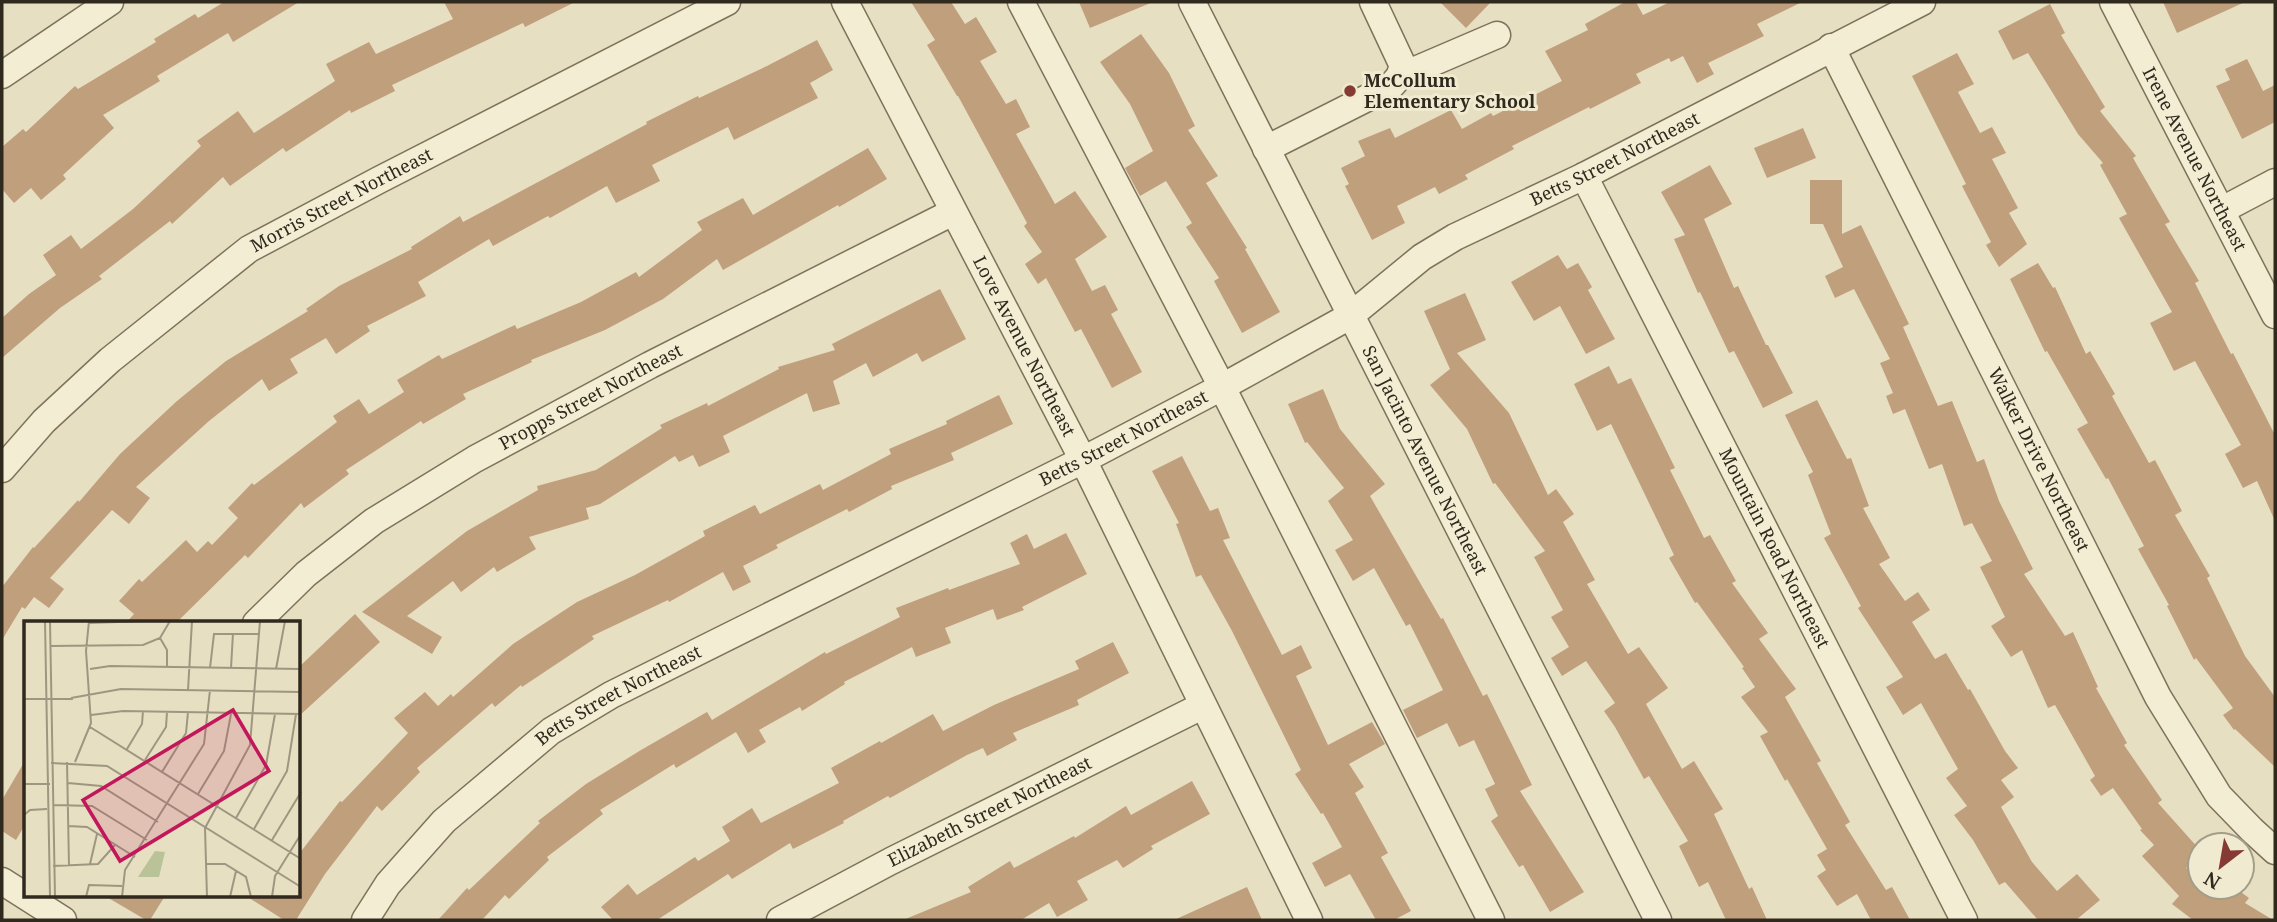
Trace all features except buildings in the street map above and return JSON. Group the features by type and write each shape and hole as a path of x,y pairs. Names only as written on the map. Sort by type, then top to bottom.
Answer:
{"street":[{"path":"2,75 110,2"},
{"name":"Morris Street Northeast","path":"2,468 44,421 110,360 249,249 727,2"},
{"name":"Love Avenue Northeast","path":"845,2 1083,460 1309,920"},
{"path":"1021,2 1223,387 1491,920"},
{"name":"San Jacinto Avenue Northeast","path":"1192,2 1658,920"},
{"path":"1373,2 1403,66 1399,78"},
{"name":"Betts Street Northeast","path":"365,920 388,884 444,821 551,731 611,695 1083,460 1223,387 1350,316 1422,257 1455,237 1584,176 1922,2"},
{"name":"Irene Avenue Northeast","path":"2113,2 2275,315"},
{"path":"1266,149 1391,86 1399,78 1496,35"},
{"name":"Walker Drive Northeast","path":"1831,47 2158,696 2219,796 2275,850"},
{"name":"Mountain Road Northeast","path":"1584,176 1964,920"},
{"path":"2222,210 2275,182"},
{"name":"Propps Street Northeast","path":"258,621 306,574 374,521 475,459 650,365 953,212"},
{"name":"Elizabeth Street Northeast","path":"780,920 962,825 1202,706"},
{"path":"2,881 24,893"},
{"path":"34,898 53,908"}],"place":[{"name":"McCollum Elementary School","path":"1350,91"}]}
